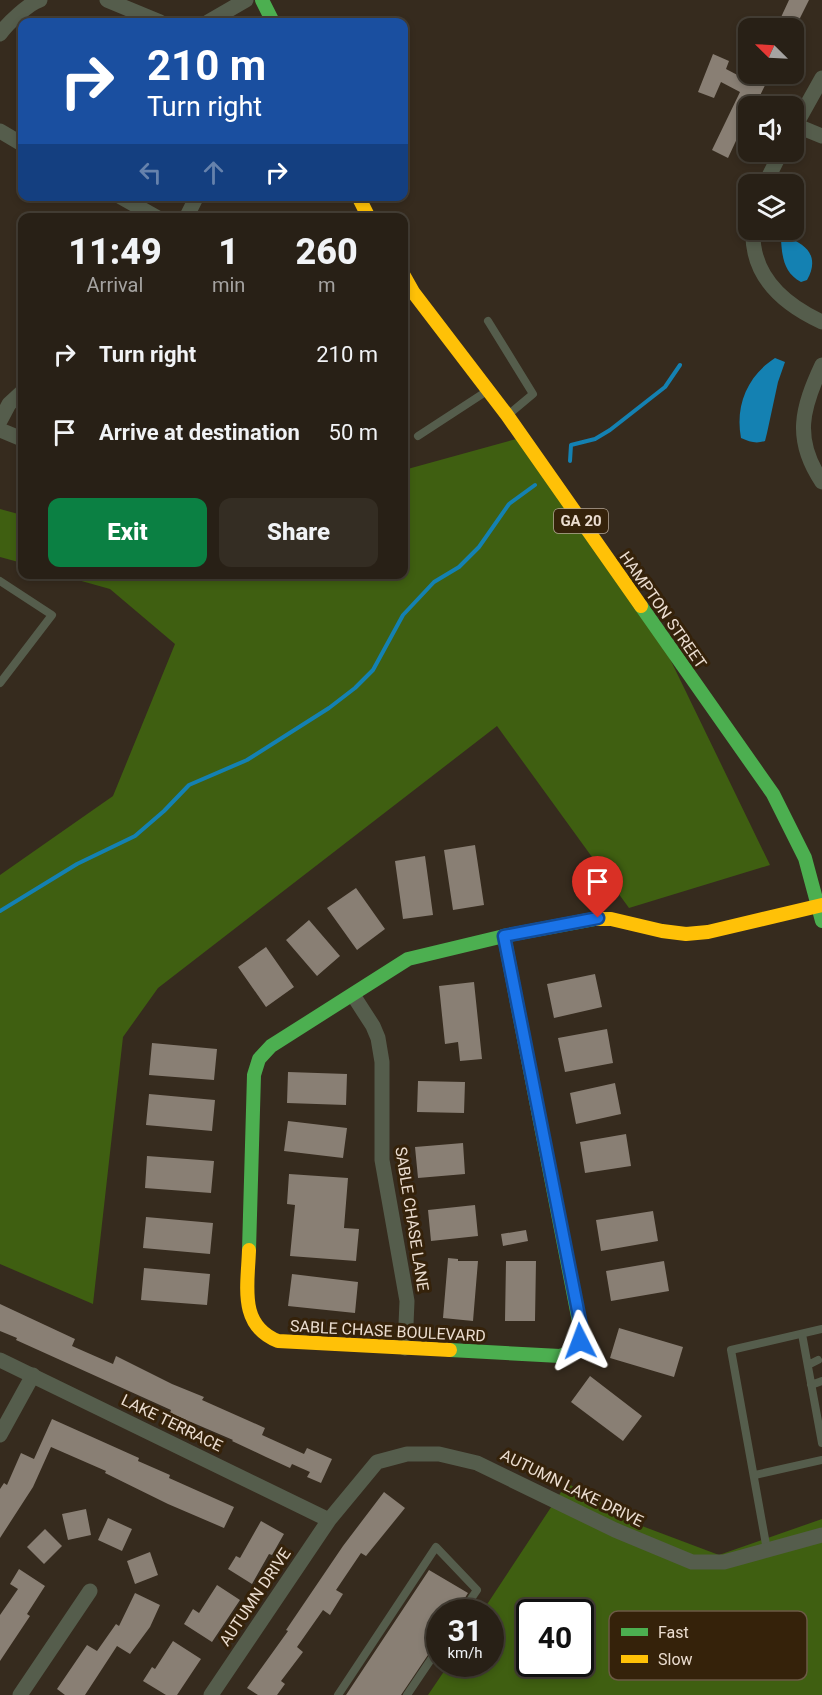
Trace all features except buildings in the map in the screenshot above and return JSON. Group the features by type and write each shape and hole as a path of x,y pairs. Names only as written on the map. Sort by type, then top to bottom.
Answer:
{"street":[{"path":"0,34 10,22 35,1 40,0"},
{"path":"107,0 150,18"},
{"path":"215,18 246,0"},
{"path":"262,0 271,18"},
{"path":"804,109 822,78"},
{"path":"804,130 822,136"},
{"path":"0,131 18,142"},
{"path":"128,201 149,213"},
{"path":"754,240 756,257 765,278 790,305 822,322"},
{"name":"HAMPTON STREET","path":"408,283 507,415 773,794 805,858 820,906 822,921"},
{"path":"822,364 807,397 803,418 804,439 809,458 822,482"},
{"path":"0,421 9,404 18,396"},
{"path":"0,430 18,437"},
{"name":"SABLE CHASE BOULEVARD","path":"504,936 581,1326 580,1341 569,1354 560,1356 278,1341 262,1333 250,1315 247,1303 254,1075 264,1052 271,1046 408,959 504,936 598,918 662,931 708,932 820,906"},
{"name":"SABLE CHASE LANE","path":"353,995 373,1026 378,1038 382,1062 382,1160 407,1301 405,1348"},
{"name":"LAKE TERRACE","path":"0,1360 328,1520"},
{"path":"0,1435 33,1376"},
{"name":"AUTUMN LAKE DRIVE","path":"328,1520 377,1462 407,1454 439,1454 477,1463 615,1530 692,1562 724,1562 822,1534"},
{"name":"AUTUMN DRIVE","path":"211,1695 328,1520"},
{"path":"20,1695 90,1591"}],"lane":[{"path":"488,321 533,394 507,415"},
{"path":"418,436 488,390"},
{"path":"0,581 52,615 0,683"},
{"path":"767,1550 731,1350 822,1329"},
{"path":"802,1334 812,1385 819,1405 822,1443"},
{"path":"808,1365 818,1360"},
{"path":"812,1385 822,1381"},
{"path":"755,1475 822,1460"},
{"path":"339,1695 436,1547 477,1590 471,1599"},
{"path":"407,1695 426,1667"}],"green space":[{"path":"527,436 655,628 770,865 629,908 497,726 158,988 123,1037 93,1304 0,1264 0,875 113,796 175,644 110,589 74,579 408,579 408,469"},
{"path":"0,509 18,514 18,562 0,557"},
{"path":"567,1483 642,1526 719,1555 822,1519 822,1695 428,1695 440,1677 504,1677 504,1599 491,1599"}],"water":[{"path":"781,240 793,240 800,243 812,258 811,272 807,280 801,282 795,278 787,269"},
{"path":"775,358 785,362 778,382 765,441 750,441 741,438 740,415 745,393 757,374"}],"waterway":[{"path":"570,461 571,445 595,439 610,430 665,387 680,365"},
{"path":"0,911 77,864 135,836 189,785 247,760 329,708 355,688 373,670 403,615 434,582 459,567 479,547 509,504 535,485"}],"traffic: fast":[{"path":"262,0 271,18"},
{"path":"641,606 773,794 805,858 822,921"},
{"path":"249,1250 254,1075 259,1059 271,1046 408,959 504,936 594,919"},
{"path":"450,1350 560,1356 575,1347 581,1332 504,936"}],"traffic: slow":[{"path":"360,201 366,213"},
{"path":"408,283 507,415 641,606"},
{"path":"594,919 611,919 686,934 708,932 822,905"},
{"path":"249,1250 247,1290 251,1314 256,1325 265,1334 278,1341 450,1350"}],"route":[{"path":"580,1341 581,1326 504,936 598,918"}]}
